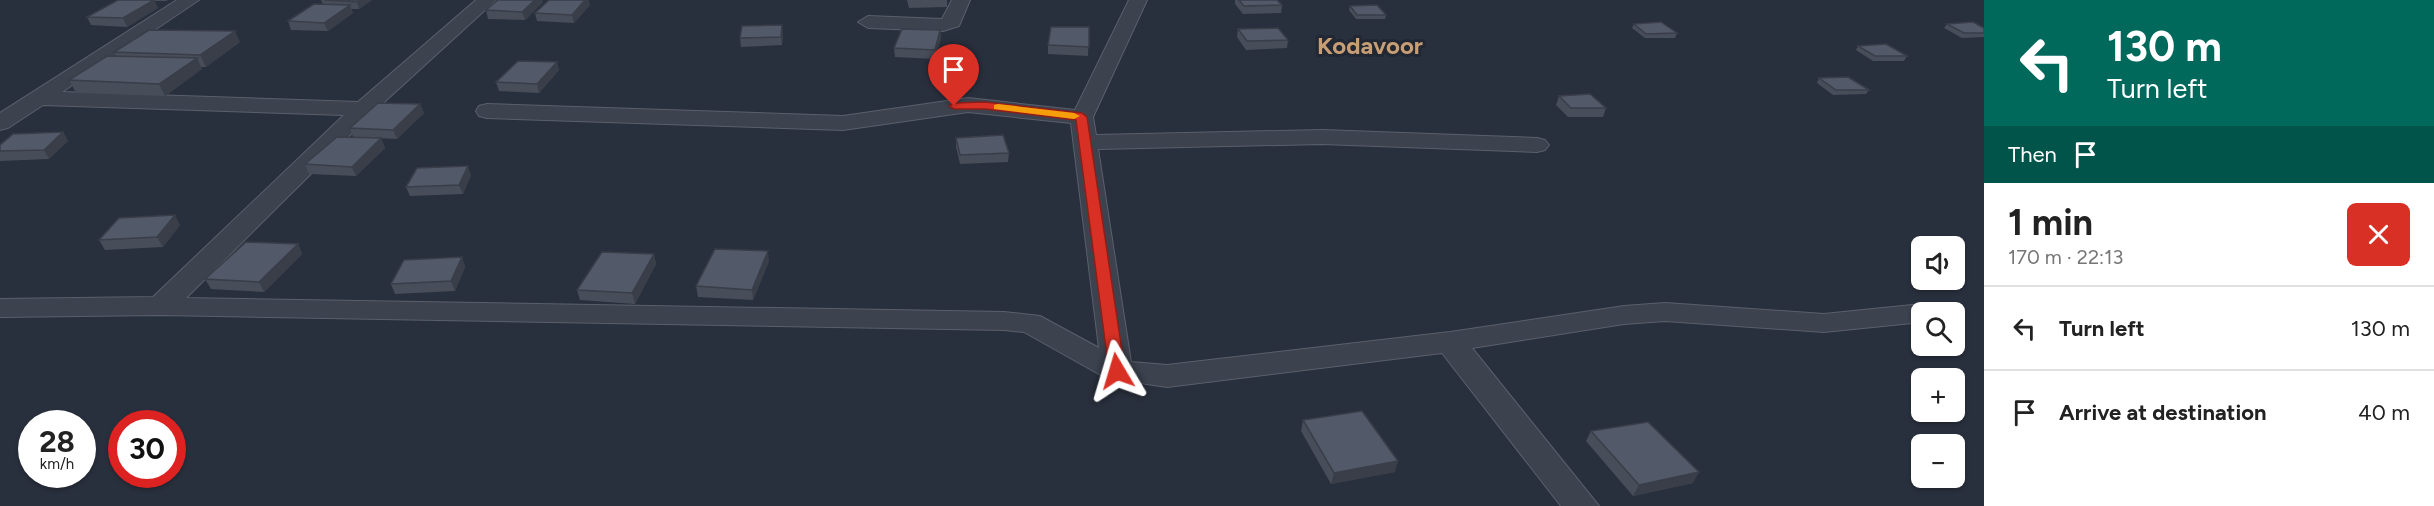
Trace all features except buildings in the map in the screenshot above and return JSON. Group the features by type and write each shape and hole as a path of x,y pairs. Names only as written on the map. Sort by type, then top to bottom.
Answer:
{"street":[{"path":"0,123 190,0"},
{"path":"161,306 363,109 487,0"},
{"path":"868,22 943,25 952,22 961,0"},
{"path":"1117,371 1082,117 1138,0"},
{"path":"38,98 363,109"},
{"path":"488,111 843,123 968,105 1082,117"},
{"path":"1087,142 1322,137 1537,146"},
{"path":"0,308 161,306 291,311 1004,321 1030,323 1117,371 1167,376 1450,342 1624,315 1665,312 1824,323 1911,314"},
{"path":"1450,342 1581,506"}],"slow traffic":[{"path":"998,107 1074,116"}],"district":[{"name":"Kodavoor","path":"1370,45"}],"route":[{"path":"954,106 985,105 1082,117 1117,371"}]}
